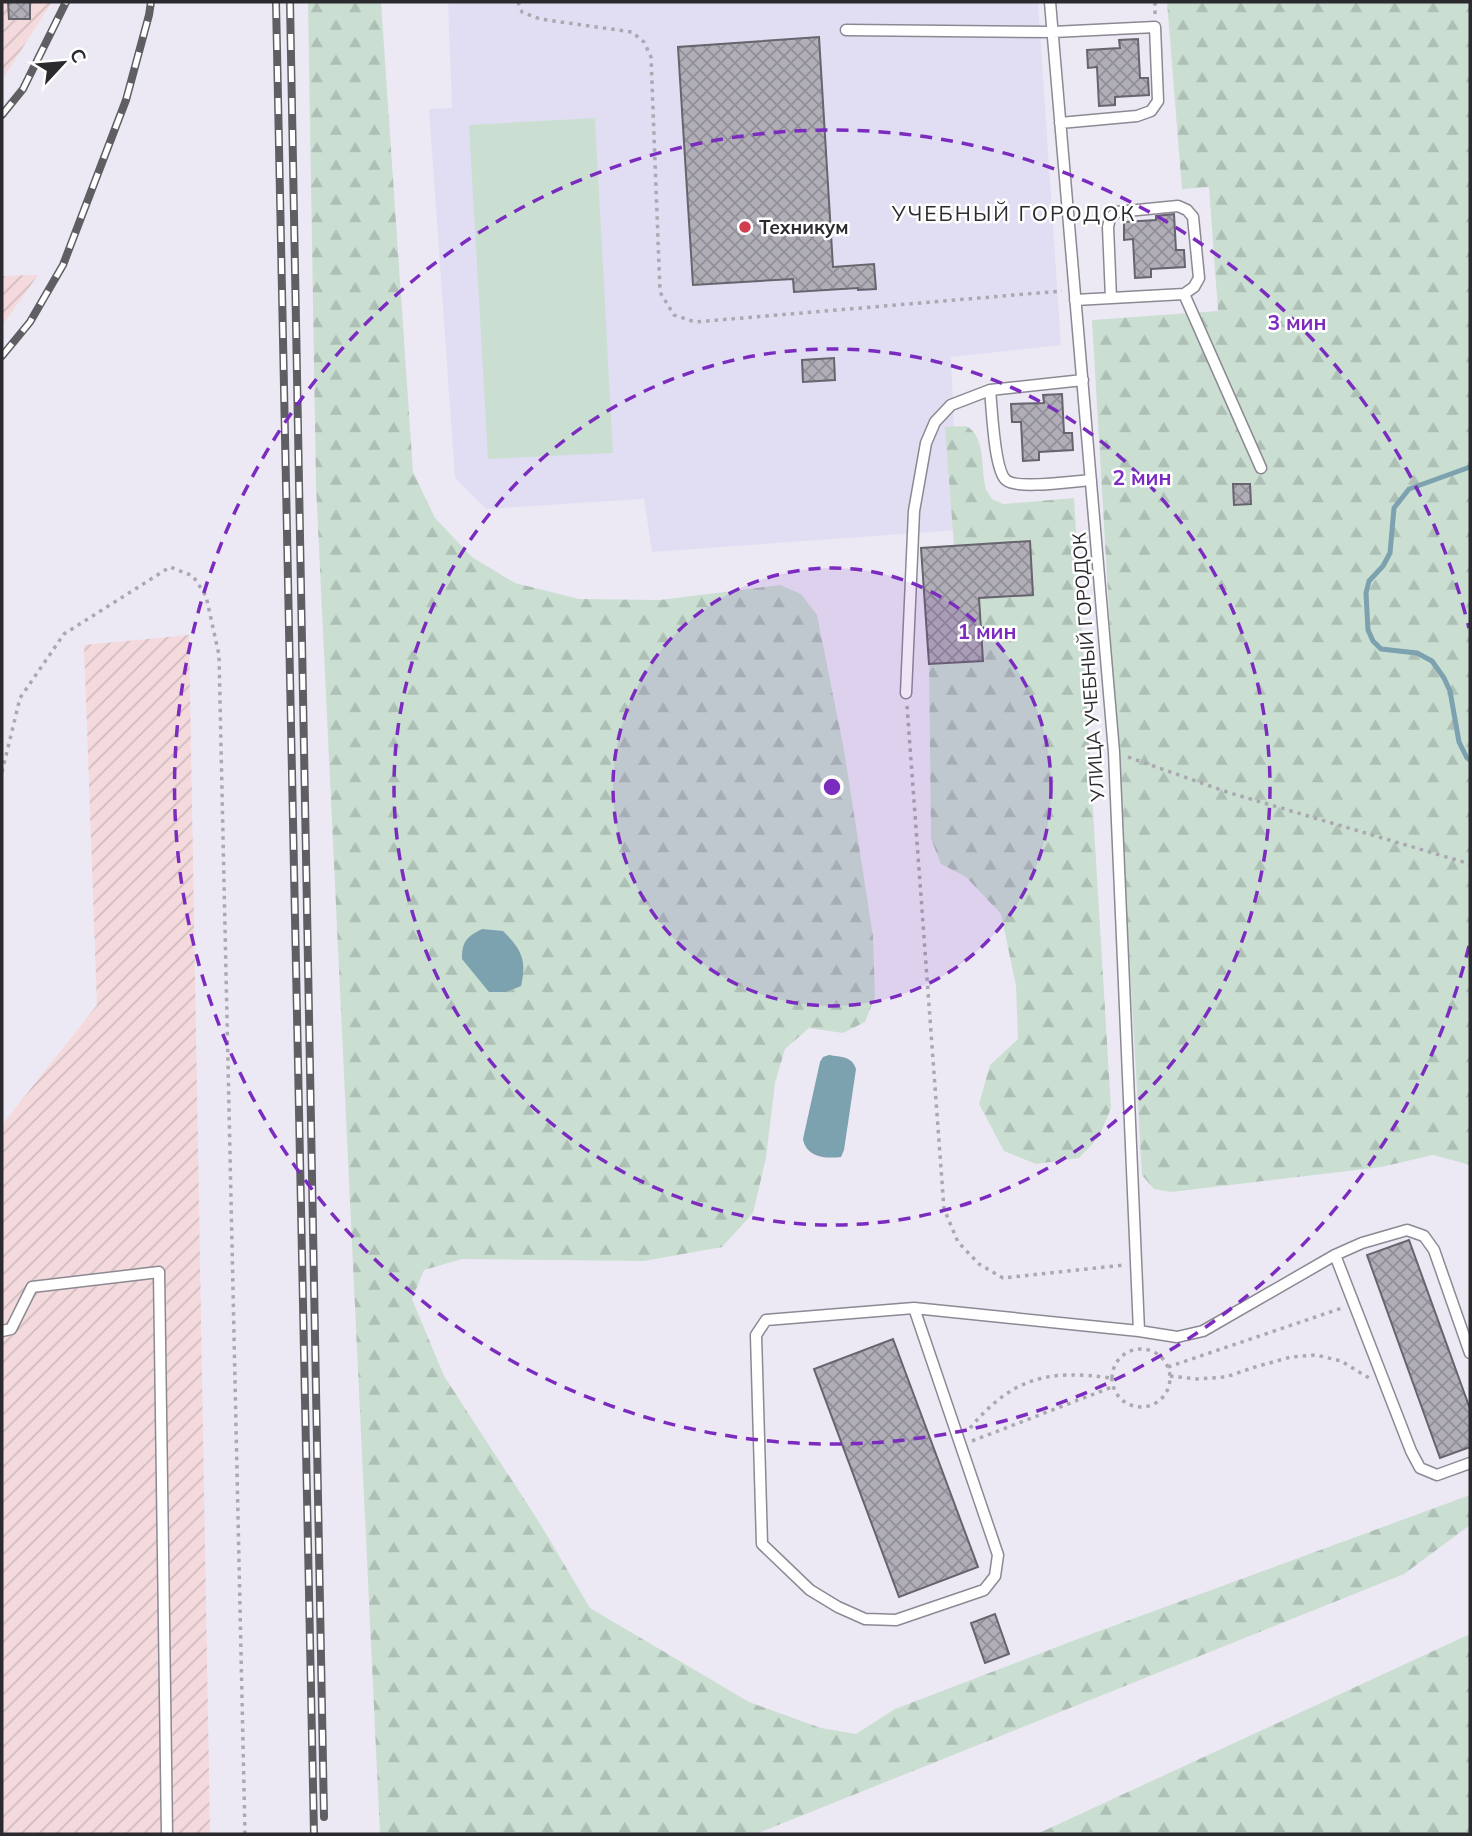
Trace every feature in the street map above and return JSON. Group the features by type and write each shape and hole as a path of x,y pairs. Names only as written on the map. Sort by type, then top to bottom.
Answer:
{"lane":[{"name":"УЛИЦА УЧЕБНЫЙ ГОРОДОК","path":"1050,2 1114,752 1139,1331"},
{"path":"846,30 1053,32 1155,27 1158,101 1151,111 1137,116 1060,122"},
{"path":"1075,295 1111,298 1184,294 1194,287 1199,278 1193,217 1188,210 1178,206 1117,212 1110,218 1108,227 1111,298"},
{"path":"1184,294 1261,468"},
{"path":"906,693 914,511 926,443 935,422 951,405 990,390 1083,380"},
{"path":"990,390 998,466 1005,480 1018,485 1091,480"},
{"path":"914,1308 998,1555 995,1576 984,1590 896,1620 865,1619 810,1590 762,1544 756,1335 766,1320 914,1308 1177,1336 1203,1331 1335,1255 1362,1243 1407,1230 1424,1236 1434,1250 1470,1353"},
{"path":"1335,1255 1420,1468 1437,1475 1470,1463"},
{"path":"2,1331 11,1329 32,1287 159,1272 167,1834"}],"path":[{"path":"518,2 522,12 540,19 632,32 644,42 650,57 660,292 674,315 695,322 1075,295"},
{"path":"2,772 20,698 64,634 170,567 193,576 206,596 219,655 244,1834"},
{"path":"906,693 944,1209 958,1242 979,1264 1003,1278 1135,1264"},
{"path":"1114,752 1227,792 1470,864"},
{"path":"1168,1367 1353,1304"},
{"path":"1135,1349 1151,1350 1164,1360 1170,1376 1169,1386 1159,1401 1141,1407 1124,1401 1117,1395 1111,1378 1112,1370 1121,1356 1135,1349"},
{"path":"1170,1376 1197,1379 1226,1377 1279,1360 1316,1355 1340,1361 1387,1388"},
{"path":"960,1445 984,1412 1004,1394 1022,1384 1047,1377 1072,1375 1111,1378"},
{"path":"960,1445 1113,1387"}],"shaded area":[{"path":"2,2 52,2 2,80"},
{"name":"Техникум","path":"448,2 1038,2 1061,345 951,357 958,530 652,552 644,499 486,509 455,478 429,109 452,108"},
{"path":"38,275 2,326 2,276"},
{"path":"189,635 210,1834 2,1834 2,1125 97,1005 84,645"}],"green space":[{"path":"308,2 381,2 413,472 435,518 472,557 515,583 579,599 660,600 780,585 801,594 817,615 844,750 873,936 875,997 865,1022 843,1033 809,1028 785,1049 775,1083 766,1158 753,1213 722,1247 644,1261 462,1259 424,1270 412,1299 444,1376 539,1522 590,1608 749,1702 821,1728 856,1734 895,1709 1470,1495 1470,1525 1404,1574 756,1834 380,1834 316,484"},
{"path":"1167,2 1470,2 1470,1165 1433,1155 1381,1167 1171,1192 1154,1189 1142,1175 1092,320 1218,311 1209,187 1182,189"},
{"path":"595,118 613,453 488,459 469,125"},
{"path":"966,426 973,431 980,445 984,481 992,499 1003,504 1074,498 1111,1108 1099,1137 1079,1158 1036,1164 1004,1151 979,1104 990,1065 1018,1039 1016,986 1001,914 966,877 941,864 931,839 929,664 983,661 979,598 1033,594 1029,541 954,546 945,427"},
{"path":"1470,1634 1470,1834 1037,1834"}],"water":[{"path":"482,929 503,931 515,944 523,962 521,986 506,992 489,992 462,959 466,941"},
{"path":"829,1055 849,1059 856,1069 844,1150 841,1157 835,1158 817,1156 808,1150 803,1139 820,1062 823,1057"}],"building":[{"path":"8,2 30,2 30,19 9,19"},
{"path":"819,37 833,267 874,264 876,289 794,292 793,279 693,285 678,47"},
{"path":"1138,39 1140,78 1148,78 1149,95 1115,97 1115,105 1099,106 1097,67 1088,68 1087,50 1120,48 1119,40"},
{"path":"1174,214 1176,250 1184,250 1185,267 1151,269 1151,277 1135,278 1133,239 1124,240 1124,222 1156,220 1156,216"},
{"path":"834,358 835,380 803,382 802,360"},
{"path":"1062,394 1064,433 1072,433 1073,450 1039,452 1039,460 1023,461 1021,422 1012,422 1011,404 1044,403 1043,395"},
{"path":"1233,484 1250,484 1251,504 1234,505"},
{"path":"1030,541 1033,595 979,598 983,661 929,664 921,548"},
{"path":"1409,1240 1470,1409 1470,1447 1440,1458 1367,1255"},
{"path":"893,1339 978,1567 899,1597 814,1369"},
{"path":"995,1614 1009,1654 985,1663 971,1623"}],"waterway":[{"path":"1470,467 1409,489 1394,508 1390,553 1383,566 1369,581 1366,593 1368,630 1373,641 1381,649 1417,653 1432,661 1444,678 1450,691 1459,742 1470,760"}],"railway":[{"path":"2,115 23,89 66,2"},
{"path":"2,356 30,322 63,265 126,100 151,2"},
{"path":"276,2 314,1834"},
{"path":"290,2 324,1817"}],"place":[{"name":"Техникум","path":"745,227"}],"district":[{"name":"УЧЕБНЫЙ ГОРОДОК","path":"1014,214"}]}
